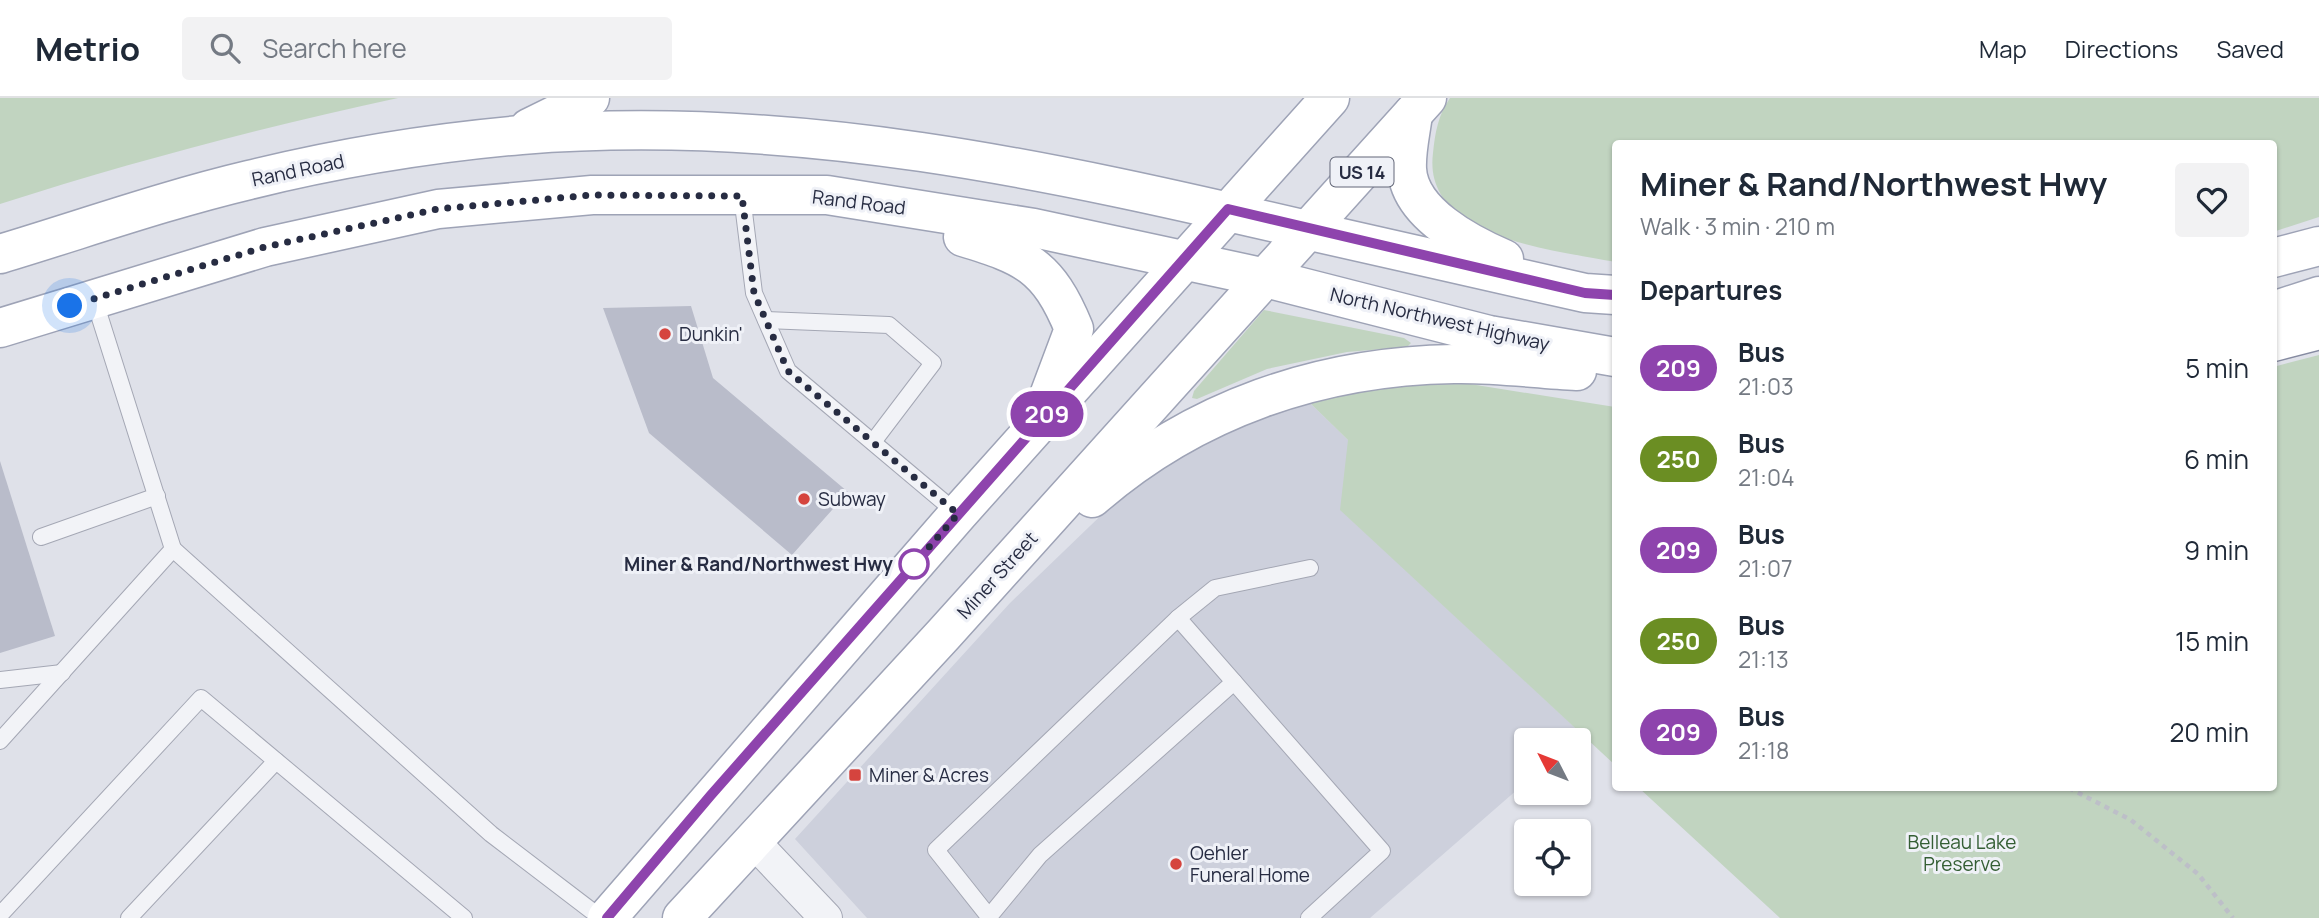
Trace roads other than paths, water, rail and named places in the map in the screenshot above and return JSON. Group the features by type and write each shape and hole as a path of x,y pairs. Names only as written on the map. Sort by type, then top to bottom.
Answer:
{"main road":[{"path":"513,136 590,98"},
{"path":"607,918 958,514 1183,259 1330,98"},
{"path":"1420,106 1406,170 1415,193 1438,221 1467,244 1600,294"},
{"name":"US 14","path":"1310,230 1420,106"},
{"name":"Rand Road","path":"0,254 248,180 384,152 513,136 590,131 710,130 823,137 969,159 1228,209"},
{"name":"Rand Road","path":"0,328 265,247 438,209 592,195 827,195 1034,228 1266,278"},
{"path":"827,195 1014,252 1036,266 1062,301 1074,329 1039,423"},
{"path":"1228,209 1310,230 1600,294"},
{"name":"Miner Street","path":"682,918 1310,230"},
{"path":"2277,257 2319,246"},
{"name":"North Northwest Highway","path":"1266,278 1489,335 1612,356"},
{"path":"2277,310 2319,296"},
{"path":"2277,341 2319,330"},
{"path":"944,634 1126,468 1182,434 1270,393 1367,370 1455,364 1612,374"}],"street":[{"path":"753,841 826,918"}],"lane":[{"path":"742,196 754,293 788,371 958,514"},
{"path":"94,299 173,549 491,834 601,918"},
{"path":"766,320 889,325 933,363 873,442"},
{"path":"41,537 157,496"},
{"path":"0,741 173,549"},
{"path":"1234,682 1040,855 989,918 936,850 1178,618 1215,588 1310,568"},
{"path":"1178,618 1382,851 1309,918"},
{"path":"0,680 62,673"},
{"path":"0,915 201,698 464,918"},
{"path":"129,918 276,761"}],"place":[{"name":"Dunkin'","path":"665,334"},
{"name":"Subway","path":"804,499"},
{"name":"Miner & Rand/Northwest Hwy","path":"914,564"},
{"name":"Miner & Acres","path":"855,775"},
{"name":"Oehler Funeral Home","path":"1176,864"}],"park label":[{"name":"Belleau Lake Preserve","path":"1962,853"}]}
